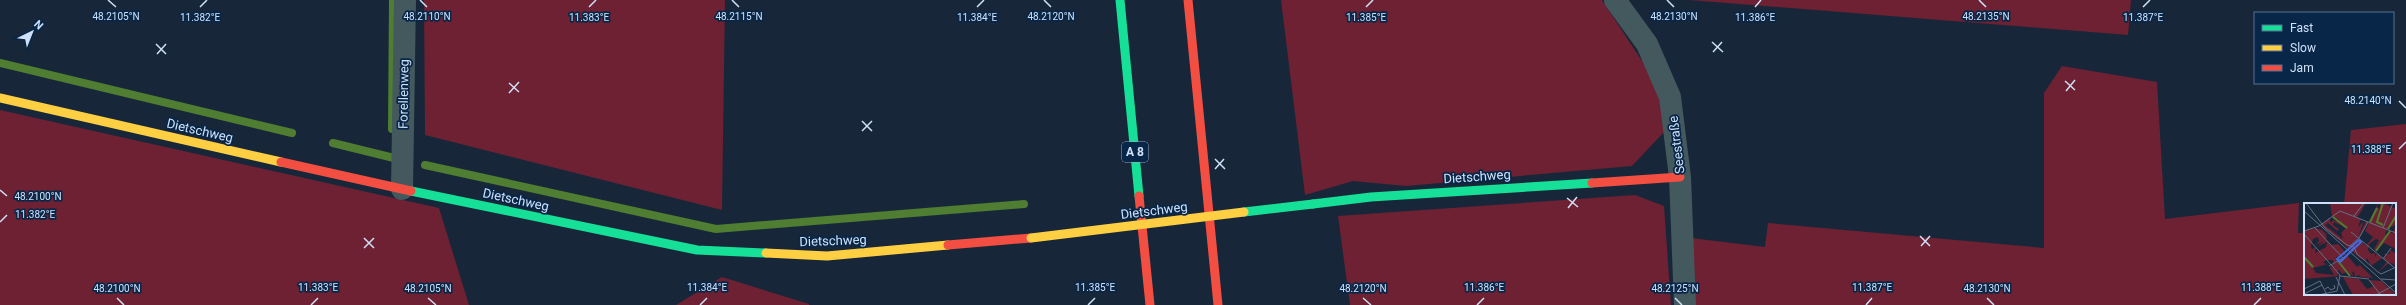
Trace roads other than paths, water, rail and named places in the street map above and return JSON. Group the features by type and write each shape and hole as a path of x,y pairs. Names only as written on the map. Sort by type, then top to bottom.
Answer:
{"main road":[{"name":"A 8","path":"1120,0 1150,305"},
{"path":"1188,0 1218,305"},
{"name":"Dietschweg","path":"0,98 402,189 697,250 827,256 1031,238 1379,196 1680,177"}],"street":[{"name":"Forellenweg","path":"402,189 405,0"},
{"name":"Seestraße","path":"1615,0 1647,44 1670,97 1680,177 1685,305"}],"waterway":[{"path":"392,129 393,0"},
{"path":"0,63 292,133"},
{"path":"333,143 394,158"},
{"path":"425,165 716,229 1024,204"}]}
